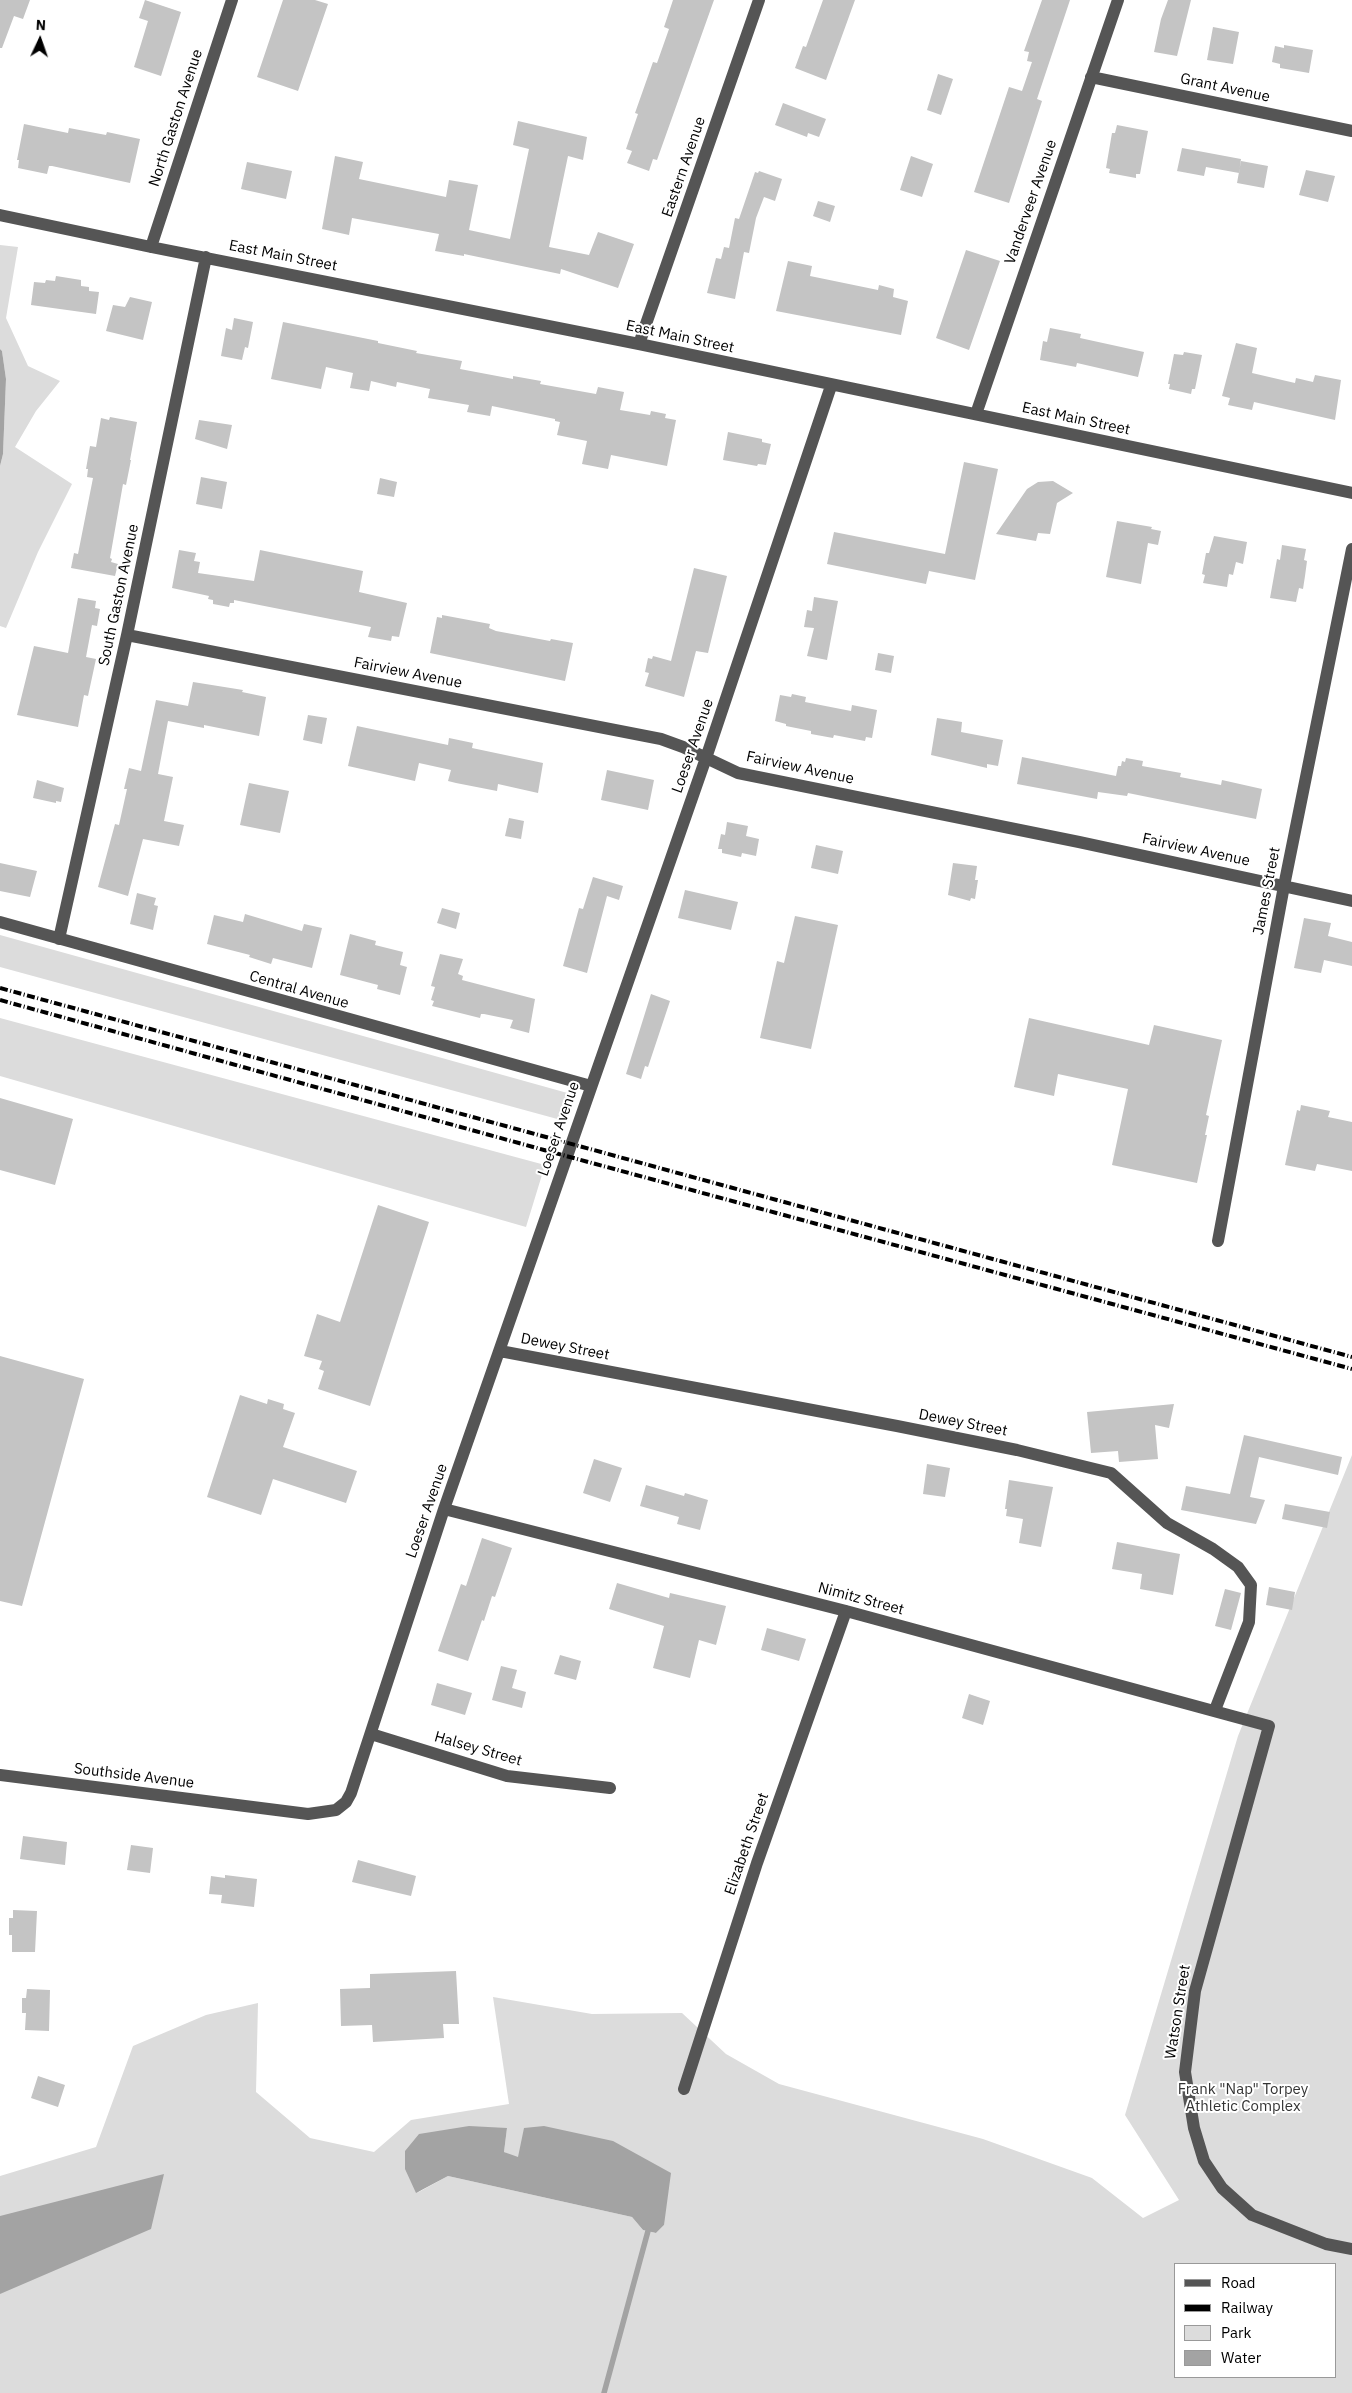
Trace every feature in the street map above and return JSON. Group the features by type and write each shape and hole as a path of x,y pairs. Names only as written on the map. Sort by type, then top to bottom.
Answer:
{"street":[{"name":"North Gaston Avenue","path":"151,247 232,0"},
{"name":"Eastern Avenue","path":"639,344 759,0"},
{"name":"Vanderveer Avenue","path":"976,414 1118,0"},
{"name":"Grant Avenue","path":"1091,78 1352,131"},
{"name":"East Main Street","path":"0,214 151,247 639,344 831,386 976,414 1352,493"},
{"name":"South Gaston Avenue","path":"59,939 127,635 206,257"},
{"name":"Loeser Avenue","path":"265,1808 308,1814 336,1810 346,1802 351,1793 444,1509 706,758 831,386"},
{"name":"James Street","path":"1218,1241 1284,886 1352,549"},
{"name":"Fairview Avenue","path":"127,635 661,739 683,746 738,773 1070,840 1352,901"},
{"name":"Central Avenue","path":"0,922 591,1086"},
{"name":"Dewey Street","path":"500,1351 897,1426 1017,1450 1111,1473 1167,1523 1213,1549 1238,1566 1251,1585 1249,1622 1214,1710"},
{"name":"Nimitz Street","path":"444,1509 846,1611 1269,1726"},
{"name":"Elizabeth Street","path":"684,2089 757,1862 846,1611"},
{"name":"Watson Street","path":"1269,1726 1195,1991 1185,2072 1194,2128 1204,2161 1222,2188 1252,2215 1326,2244 1352,2249"},
{"name":"Halsey Street","path":"371,1734 507,1776 610,1788"},
{"name":"Southside Avenue","path":"0,1775 265,1808"}],"green space":[{"path":"0,245 18,247 6,318 28,366 60,381 36,411 15,447 72,484 38,552 6,628 0,626 0,466 3,454 6,379 2,351 0,349"},
{"path":"0,935 571,1094 561,1120 0,967"},
{"path":"0,1018 545,1165 526,1227 0,1076"},
{"name":"Frank \"Nap\" Torpey Athletic Complex","path":"1352,1455 1352,2393 0,2393 0,2176 96,2147 133,2046 206,2015 258,2003 256,2092 310,2138 374,2152 411,2120 509,2104 493,1997 592,2014 682,2013 726,2054 779,2084 983,2139 1092,2178 1143,2218 1179,2200 1125,2115 1238,1736","holes":["507,2128 504,2152 664,2225 656,2233 643,2230 632,2217 448,2176 417,2193"]}],"water":[{"path":"0,349 2,351 6,379 3,454 0,466"},
{"path":"469,2126 507,2128 504,2152 518,2157 524,2128 544,2126 613,2141 671,2173 664,2225 656,2233 643,2230 632,2217 448,2176 416,2193 405,2169 405,2151 419,2134"},
{"path":"164,2174 151,2229 0,2294 0,2216"}],"building":[{"path":"0,0 30,0 23,19 14,16 2,48 0,48"},
{"path":"145,0 181,12 161,76 134,67 148,21 139,18"},
{"path":"283,0 315,0 328,4 298,91 257,77"},
{"path":"673,0 714,0 657,160 653,159 649,171 627,163 632,151 626,149 638,114 635,113 653,62 657,63 669,29 664,27"},
{"path":"823,0 855,0 826,80 795,68 803,46 806,47"},
{"path":"1042,0 1070,0 1037,99 1042,101 1009,203 974,192 1009,87 1022,91 1032,62 1027,61 1029,52 1024,51"},
{"path":"1168,0 1191,0 1177,56 1154,52 1161,19"},
{"path":"1213,27 1239,32 1233,64 1207,60"},
{"path":"1284,45 1313,50 1309,73 1280,68 1280,64 1272,62 1275,46 1284,48"},
{"path":"938,74 953,79 941,115 927,110"},
{"path":"783,103 826,119 819,137 808,133 807,137 775,125"},
{"path":"518,121 587,137 583,160 568,156 549,247 589,255 598,232 634,244 618,288 561,269 560,274 464,254 464,256 435,251 439,234 352,218 349,235 322,229 335,156 363,162 359,179 446,197 449,180 478,185 469,230 510,239 529,149 513,145"},
{"path":"24,124 68,133 69,128 106,135 107,132 140,139 130,183 52,166 49,166 47,174 18,168 19,160 17,160"},
{"path":"1117,125 1148,131 1140,174 1136,174 1136,178 1109,173 1110,169 1106,168 1112,133 1115,133"},
{"path":"1182,148 1241,159 1239,173 1206,167 1204,176 1177,171"},
{"path":"911,156 933,164 922,197 900,190"},
{"path":"1241,161 1268,166 1264,188 1237,183"},
{"path":"247,162 292,171 286,199 241,189"},
{"path":"1306,170 1335,176 1328,202 1299,195"},
{"path":"759,171 782,179 775,201 764,197 756,218 749,253 744,252 735,299 707,293 716,258 721,259 724,247 729,248 735,218 739,219 755,172 758,173"},
{"path":"818,201 835,206 830,222 813,216"},
{"path":"966,250 1000,261 969,350 936,338"},
{"path":"788,261 812,266 810,276 878,290 879,285 894,289 893,297 908,301 901,335 776,311"},
{"path":"56,276 81,280 81,286 89,287 89,291 99,292 96,314 31,305 34,282 45,283 46,280 55,281"},
{"path":"130,297 152,302 143,340 106,331 113,305 125,307"},
{"path":"234,318 253,322 248,348 245,347 242,360 221,356 226,328 232,330"},
{"path":"283,322 378,341 378,343 417,351 416,353 462,361 460,369 513,379 513,376 541,381 540,384 596,394 598,387 624,392 620,410 650,415 651,411 666,414 665,418 676,420 667,466 611,455 608,469 582,464 587,441 557,435 560,422 555,421 555,419 492,406 490,416 467,412 469,405 428,398 430,389 397,382 396,387 371,381 369,391 350,388 353,373 326,367 321,389 271,379"},
{"path":"1050,328 1081,334 1080,338 1144,352 1138,377 1077,363 1076,367 1040,360 1043,341 1047,342"},
{"path":"1236,343 1257,348 1252,373 1295,383 1296,378 1313,382 1315,375 1341,380 1335,420 1254,402 1252,410 1228,405 1230,398 1222,396"},
{"path":"1184,352 1202,355 1195,389 1192,389 1191,394 1169,389 1170,384 1168,384 1174,354 1183,355"},
{"path":"110,417 137,422 126,485 123,484 110,558 112,559 111,562 118,564 115,576 71,568 74,553 78,554 93,478 87,477 88,469 86,469 90,446 96,447 101,418 109,420"},
{"path":"199,420 232,425 227,449 195,439"},
{"path":"728,432 762,439 762,442 771,444 766,465 758,464 757,466 723,460"},
{"path":"964,462 998,469 975,580 929,571 926,584 827,564 834,532 945,554"},
{"path":"201,477 227,482 222,509 196,504"},
{"path":"380,478 397,482 394,497 377,494"},
{"path":"1053,481 1073,493 1057,503 1050,534 1038,533 1036,541 996,534 1027,489 1038,482"},
{"path":"1117,521 1152,527 1151,529 1161,531 1158,545 1148,543 1141,584 1106,577"},
{"path":"1214,536 1247,542 1243,564 1236,562 1233,575 1229,574 1227,587 1203,583 1205,575 1202,574 1206,553 1209,553"},
{"path":"1282,545 1306,549 1304,560 1307,561 1303,589 1299,588 1296,602 1270,598 1277,559 1280,560"},
{"path":"179,550 196,553 194,561 200,562 198,573 254,581 260,550 363,571 359,592 407,603 399,637 392,636 391,641 368,637 371,627 234,600 234,603 230,603 229,607 213,604 213,600 208,599 209,596 172,588"},
{"path":"694,568 727,576 708,653 696,651 684,697 645,686 649,673 645,672 648,658 652,659 653,656 671,661"},
{"path":"814,597 838,601 827,660 807,656 814,628 804,627 807,610 812,611"},
{"path":"78,598 96,601 95,608 100,609 97,626 92,625 86,657 96,659 88,696 84,695 78,727 17,715 34,646 68,653"},
{"path":"442,615 490,624 489,628 496,631 550,641 551,639 573,643 565,681 430,653 437,617 442,618"},
{"path":"878,653 894,656 891,673 875,670"},
{"path":"193,682 243,690 242,692 266,697 259,736 204,725 204,728 168,721 158,774 173,777 164,821 184,825 179,846 143,839 128,896 98,887 115,824 119,825 127,789 124,789 129,768 141,771 156,700 188,706"},
{"path":"792,694 806,697 805,702 851,711 852,705 877,710 872,738 866,737 865,741 834,735 833,738 811,734 811,731 786,726 786,724 775,721 780,695 791,697"},
{"path":"308,715 327,718 322,744 303,740"},
{"path":"937,718 962,722 961,732 1003,740 998,766 987,764 987,768 931,755"},
{"path":"357,726 448,745 449,738 473,743 472,748 543,763 538,793 498,784 497,791 448,781 451,770 419,763 415,781 348,766"},
{"path":"1022,757 1116,776 1118,766 1121,766 1122,761 1125,762 1126,758 1143,761 1142,766 1181,773 1180,777 1221,785 1222,780 1262,789 1256,819 1128,793 1127,796 1098,792 1097,799 1017,784"},
{"path":"607,770 654,780 648,810 601,800"},
{"path":"37,780 64,788 61,802 56,801 56,803 33,798"},
{"path":"249,783 289,791 280,833 240,825"},
{"path":"509,818 524,821 521,839 505,836"},
{"path":"727,822 748,826 746,836 759,839 756,856 742,853 741,857 722,853 722,849 718,849 721,834 725,835"},
{"path":"816,845 843,851 838,874 811,868"},
{"path":"0,863 37,871 30,897 0,891"},
{"path":"953,863 977,866 975,880 978,880 975,899 971,898 970,901 948,895"},
{"path":"593,877 623,886 619,900 607,896 587,973 563,966 579,908 583,909"},
{"path":"685,890 738,902 731,930 678,918"},
{"path":"137,893 156,898 154,905 158,906 153,930 130,924"},
{"path":"442,908 460,913 456,929 437,923"},
{"path":"245,914 302,931 304,924 322,928 312,968 273,958 271,964 249,957 250,955 207,944 214,915 243,922"},
{"path":"795,916 838,925 811,1049 760,1038 777,961 784,963"},
{"path":"1304,918 1331,923 1328,936 1352,942 1352,966 1324,960 1321,973 1294,968"},
{"path":"350,934 376,941 375,945 403,952 400,965 407,967 400,995 377,989 378,985 340,975"},
{"path":"440,954 463,959 458,974 463,976 462,980 535,999 529,1033 510,1028 513,1020 484,1014 481,1014 480,1018 432,1006 434,1001 431,1000 435,987 431,986"},
{"path":"651,994 670,1001 648,1067 645,1066 641,1079 626,1074"},
{"path":"1029,1018 1149,1045 1154,1025 1222,1040 1206,1115 1209,1116 1205,1135 1207,1135 1197,1183 1112,1165 1128,1089 1058,1074 1054,1096 1014,1087"},
{"path":"0,1098 73,1119 55,1185 0,1170"},
{"path":"1301,1105 1330,1111 1328,1117 1352,1122 1352,1171 1317,1164 1315,1171 1285,1165 1297,1110 1300,1111"},
{"path":"378,1205 429,1222 370,1406 318,1389 324,1371 319,1369 322,1361 304,1356 317,1314 340,1322"},
{"path":"0,1356 84,1379 22,1606 0,1601"},
{"path":"240,1395 267,1404 268,1399 284,1404 283,1409 295,1413 283,1447 357,1471 346,1503 273,1479 261,1515 207,1497"},
{"path":"1174,1404 1169,1428 1155,1425 1158,1459 1119,1462 1118,1451 1091,1453 1087,1412"},
{"path":"1244,1435 1342,1457 1338,1475 1259,1457 1250,1497 1265,1500 1256,1524 1181,1510 1186,1486 1230,1494"},
{"path":"594,1459 622,1468 610,1502 583,1493"},
{"path":"927,1464 950,1468 945,1497 923,1494"},
{"path":"1009,1480 1053,1487 1041,1547 1019,1543 1023,1519 1006,1516 1007,1509 1005,1509"},
{"path":"646,1485 684,1496 685,1493 708,1500 700,1530 677,1524 679,1517 640,1506"},
{"path":"1285,1504 1330,1512 1327,1528 1282,1519"},
{"path":"482,1538 512,1548 495,1597 492,1596 468,1661 438,1651 461,1584 466,1586"},
{"path":"1117,1542 1180,1554 1173,1595 1140,1589 1142,1574 1112,1569"},
{"path":"617,1583 669,1598 670,1593 726,1606 716,1645 699,1640 690,1678 653,1668 664,1626 609,1609"},
{"path":"1269,1587 1295,1592 1292,1610 1266,1605"},
{"path":"1225,1589 1241,1593 1231,1630 1215,1626"},
{"path":"767,1628 806,1639 799,1661 761,1650"},
{"path":"560,1655 581,1661 576,1680 554,1674"},
{"path":"501,1666 517,1670 512,1688 526,1692 522,1708 492,1700"},
{"path":"437,1683 472,1693 465,1715 431,1705"},
{"path":"969,1694 990,1701 983,1725 962,1718"},
{"path":"23,1836 67,1842 65,1865 20,1859"},
{"path":"131,1845 153,1848 150,1873 127,1870"},
{"path":"358,1860 416,1876 411,1896 352,1882"},
{"path":"225,1875 257,1879 254,1907 221,1903 222,1895 209,1894 211,1876 225,1878"},
{"path":"13,1910 37,1911 35,1952 12,1952 9,1918 13,1918"},
{"path":"456,1971 459,2024 443,2024 444,2038 373,2042 372,2025 341,2026 340,1989 370,1988 370,1974"},
{"path":"27,1989 50,1990 49,2031 25,2030 26,2013 22,2013 22,1998 26,1998"},
{"path":"38,2076 65,2085 58,2107 31,2098"}],"waterway":[{"path":"604,2393 648,2231"}],"railway":[{"path":"0,988 1352,1357"},
{"path":"0,1000 1352,1369"}]}
